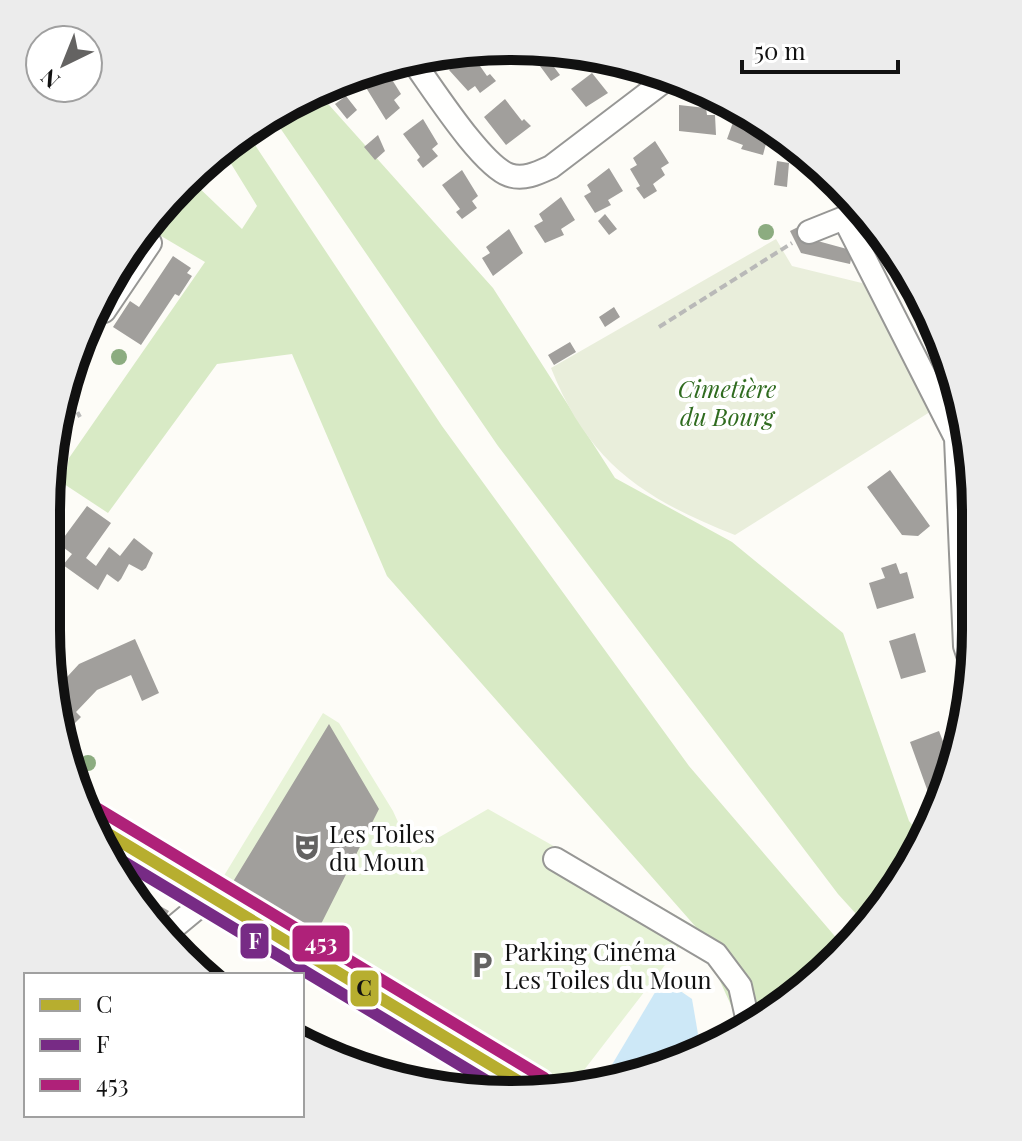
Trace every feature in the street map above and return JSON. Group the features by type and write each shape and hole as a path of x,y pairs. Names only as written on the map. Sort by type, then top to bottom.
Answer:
{"main road":[{"path":"110,835 517,1081"}],"street":[{"path":"419,70 487,160 513,176 534,175 551,167 659,85"},
{"path":"802,237 851,215"},
{"path":"854,219 955,437"},
{"path":"116,293 150,243"},
{"path":"555,859 716,954 740,986 746,1015"},
{"path":"173,928 215,898"}],"path":[{"path":"659,327 802,237"},
{"path":"73,404 80,417"}],"green space":[{"path":"325,100 493,288 615,478 732,542 843,633 909,821 915,828 902,856 859,917 838,894 498,446 278,125"},
{"path":"253,141 442,426 689,766 838,940 786,988 738,1020 695,926 387,576 292,354 217,364 108,513 64,484 69,458 205,262 156,233 198,187 242,229 257,206 228,160"},
{"name":"Cimetière du Bourg","path":"776,239 792,266 866,284 933,410 735,535 673,507 622,473 582,429 551,368"},
{"path":"323,713 339,723 393,811 412,853 488,809 695,926 580,1075 556,1078 222,879"}],"water":[{"path":"663,979 692,999 698,1034 692,1043 628,1066 610,1068"}],"building":[{"path":"477,62 487,76 490,74 496,81 480,93 475,86 468,91 449,70 457,64"},
{"path":"550,62 560,75 551,81 540,66"},
{"path":"592,73 608,93 586,107 571,89"},
{"path":"390,76 401,94 394,100 400,108 386,120 365,86"},
{"path":"346,96 357,110 347,119 335,104"},
{"path":"505,99 522,121 524,119 531,126 506,145 484,117"},
{"path":"679,105 706,108 707,115 715,115 716,135 679,131"},
{"path":"423,119 438,144 432,149 438,156 423,168 417,160 420,157 403,134"},
{"path":"734,119 767,140 763,155 741,149 743,145 727,139"},
{"path":"378,135 385,151 375,160 364,147"},
{"path":"655,141 669,163 661,168 665,175 653,184 657,191 644,199 636,188 640,186 630,169 637,165 633,158"},
{"path":"777,161 789,163 787,187 774,185"},
{"path":"609,168 623,191 608,200 611,205 595,213 584,196 591,192 587,185"},
{"path":"462,170 478,196 472,201 477,208 462,219 456,212 460,209 442,185"},
{"path":"561,197 575,220 561,229 564,235 545,243 534,226 543,221 539,214"},
{"path":"605,214 617,229 609,235 598,221"},
{"path":"804,224 814,240 847,249 852,254 850,264 801,253 790,231"},
{"path":"509,229 523,253 493,276 482,258 490,253 486,247"},
{"path":"173,256 191,268 187,273 192,276 179,296 175,294 141,345 113,327 130,301 139,307"},
{"path":"614,307 620,317 605,327 599,317"},
{"path":"570,342 576,352 554,365 548,355"},
{"path":"890,470 930,526 918,536 902,535 867,487"},
{"path":"87,506 111,523 86,558 96,566 109,547 120,556 134,538 153,553 142,571 129,564 118,582 107,574 98,590 63,565 72,554 60,543"},
{"path":"896,563 900,574 907,572 914,598 877,609 869,583 885,578 881,568"},
{"path":"915,633 926,672 901,679 889,641"},
{"path":"135,639 159,693 142,701 131,675 97,690 76,712 81,717 73,725 70,722 63,681 79,664"},
{"name":"Les Toiles du Moun","path":"329,724 379,809 315,936 231,885"},
{"path":"939,731 946,750 932,791 928,792 910,742"},
{"path":"149,900 169,911 165,918"}],"transit line":[{"name":"453","path":"98,809 544,1078"},
{"name":"C","path":"110,835 517,1081"},
{"name":"F","path":"124,862 485,1080"}],"place":[{"name":"Les Toiles du Moun","path":"307,847"},
{"name":"Parking Cinéma Les Toiles du Moun","path":"482,965"}]}
